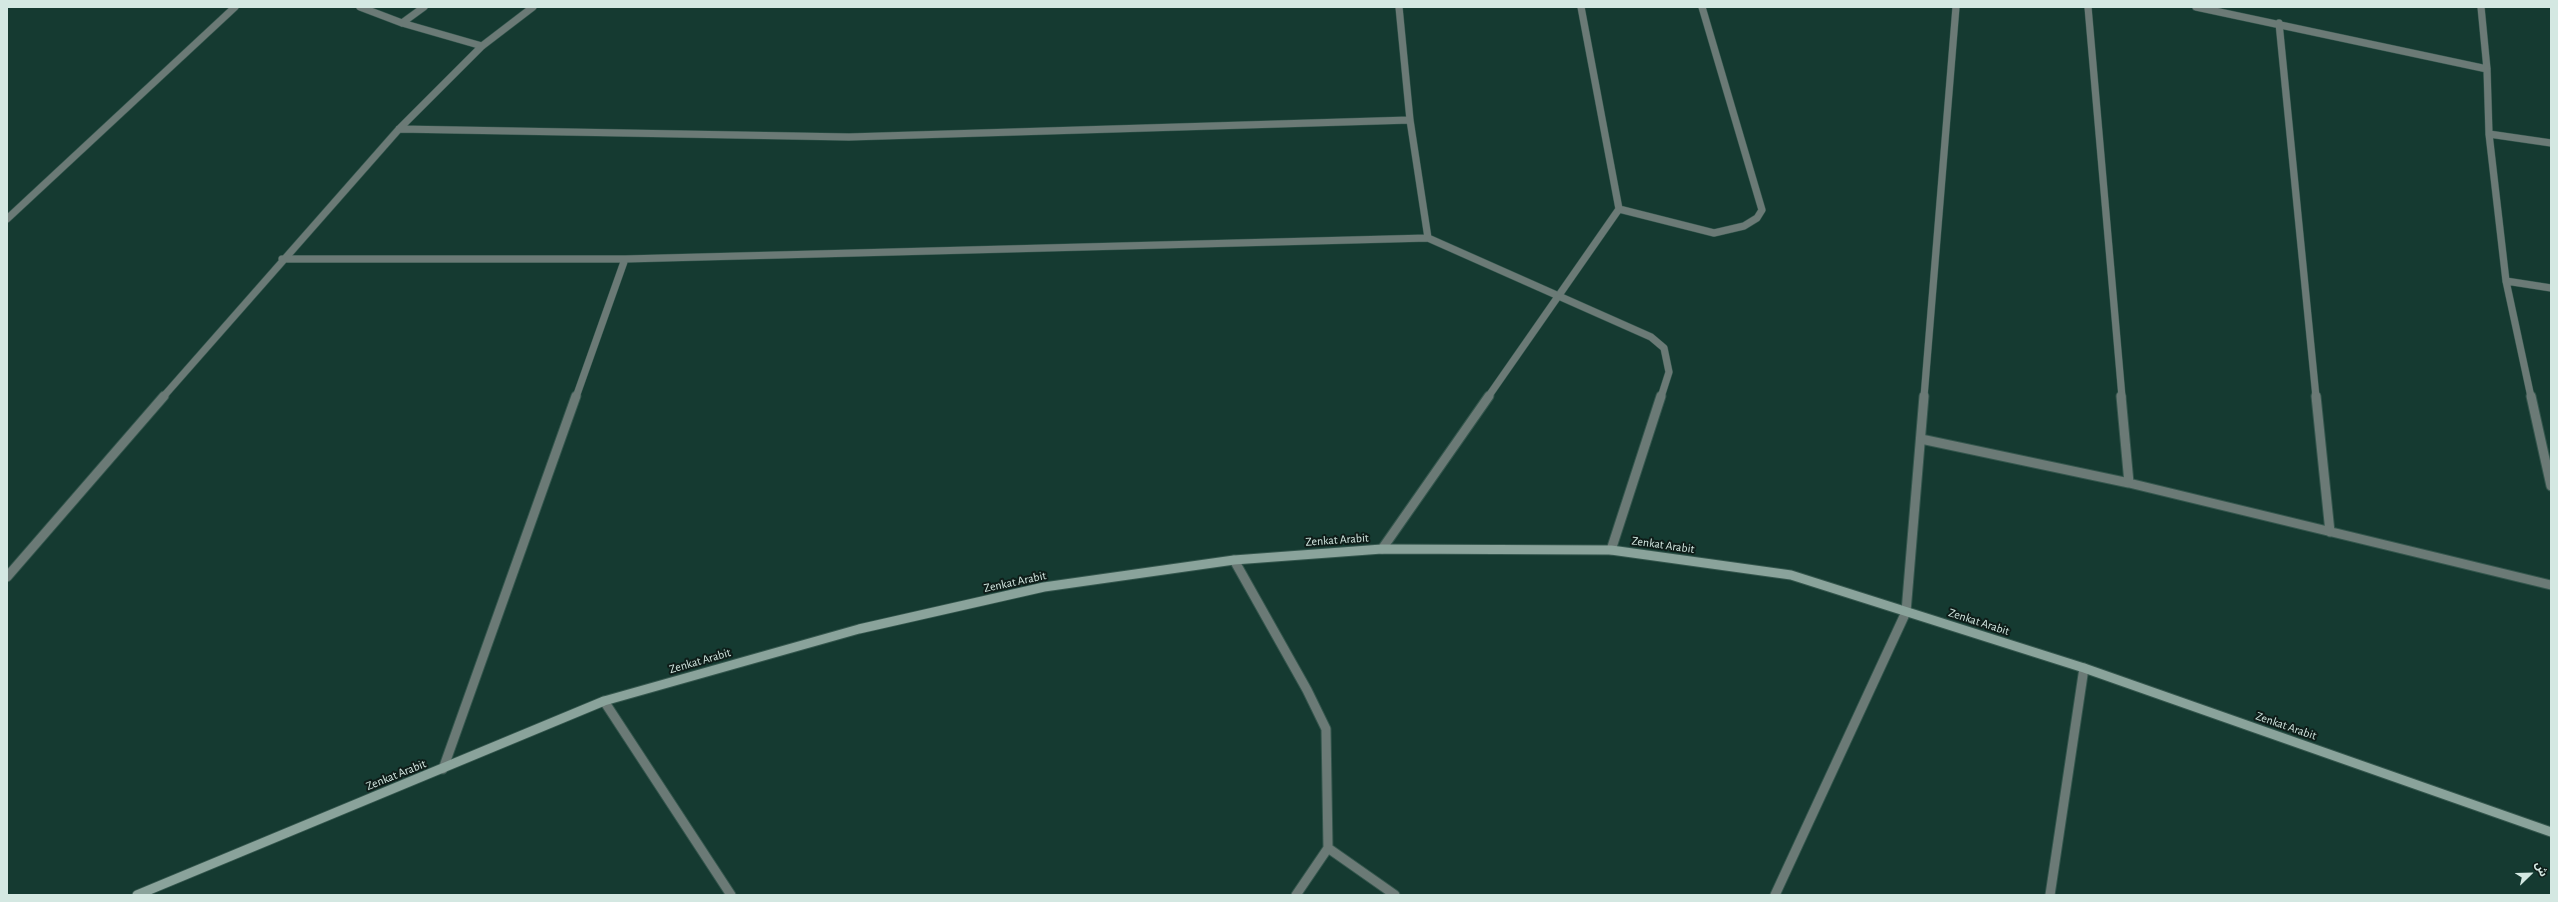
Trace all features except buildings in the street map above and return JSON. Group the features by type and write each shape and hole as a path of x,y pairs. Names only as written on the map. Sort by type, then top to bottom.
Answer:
{"street":[{"path":"7,219 234,7"},
{"path":"360,7 402,23 482,46"},
{"path":"402,23 424,7"},
{"path":"7,577 282,259 399,129 482,46 533,7"},
{"path":"1399,7 1410,120 1428,238"},
{"path":"1382,549 1619,209 1581,7"},
{"path":"1619,209 1714,233 1744,226 1757,218 1762,210 1702,7"},
{"path":"1775,895 1906,612 1956,7"},
{"path":"2088,7 2130,484"},
{"path":"2196,7 2280,23 2487,69"},
{"path":"2481,7 2487,69 2489,134 2506,281 2548,459 2551,486"},
{"path":"2280,23 2330,532"},
{"path":"399,129 849,137 1410,120"},
{"path":"2489,134 2551,143"},
{"path":"282,259 625,259 1428,238 1651,337 1664,348 1668,360 1669,372 1611,550"},
{"path":"443,769 625,259"},
{"path":"2506,281 2551,288"},
{"path":"1921,439 2130,484 2551,585"},
{"name":"Zenkat Arabit","path":"137,895 604,701 859,629 1037,589 1234,560 1382,549 1611,550 1791,575 2084,668 2551,832"},
{"path":"1234,560 1307,690 1326,729 1325,767 1328,848 1296,895"},
{"path":"2050,895 2084,668"},
{"path":"604,701 731,895"},
{"path":"1328,848 1395,895"}]}
